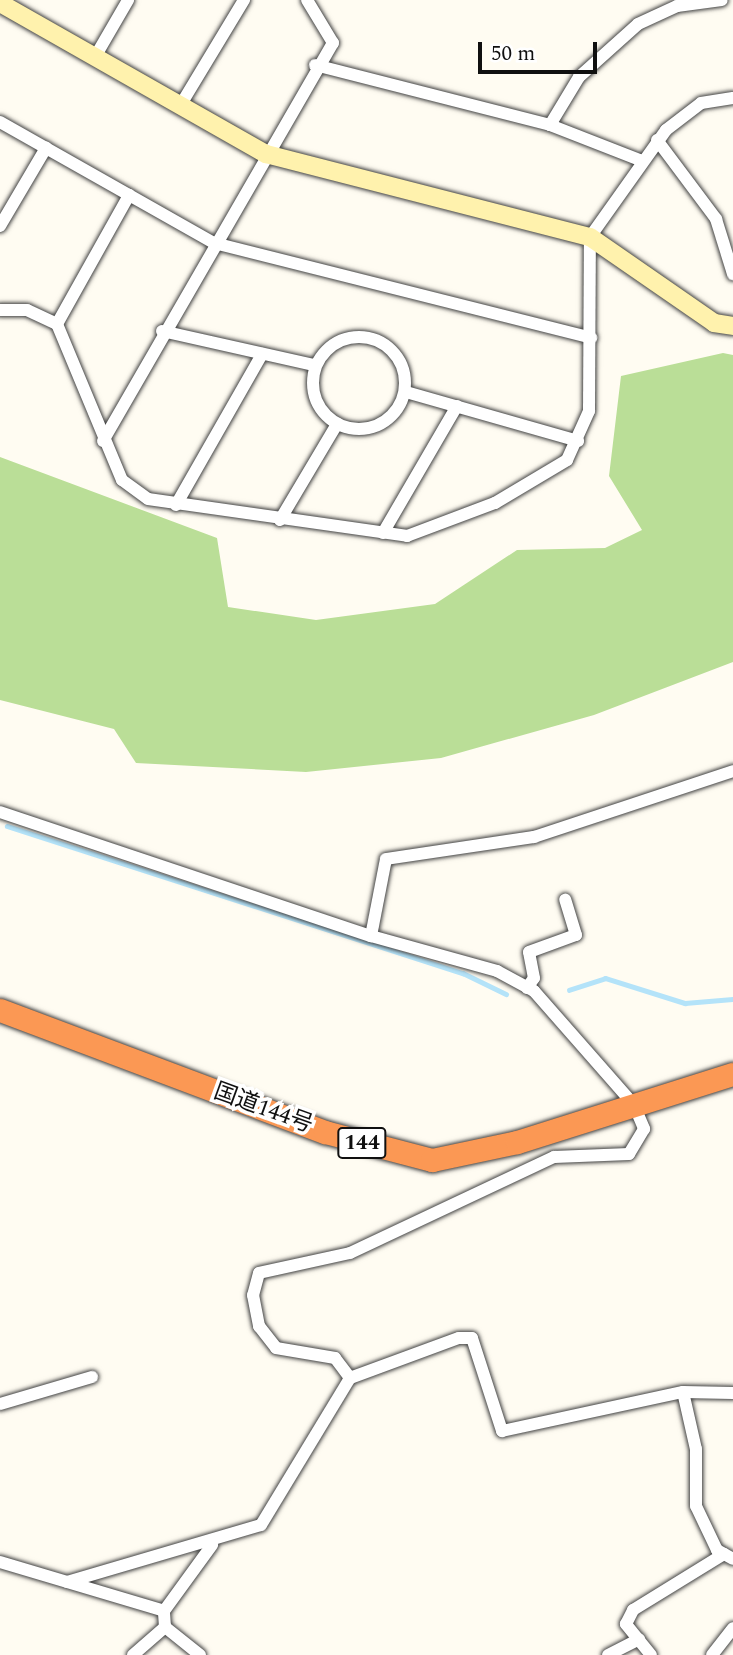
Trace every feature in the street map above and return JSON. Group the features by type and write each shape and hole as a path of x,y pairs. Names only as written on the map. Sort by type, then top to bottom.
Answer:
{"highway":[{"name":"国道144号","path":"0,1010 325,1132 432,1160 517,1142 733,1074"}],"street":[{"path":"95,57 128,0"},
{"path":"180,106 244,0"},
{"path":"103,442 162,331 315,65 333,43 307,0"},
{"path":"550,125 579,77 608,47 638,24 678,3 722,0"},
{"path":"3,4 266,154 590,237 714,323 733,327"},
{"path":"315,65 550,125 640,160"},
{"path":"0,310 27,310 57,324 103,442 122,480 148,499 280,520 407,536 507,497 542,480 578,441 589,411 590,237 640,160 657,140 701,103 733,98"},
{"path":"0,122 214,243 591,338"},
{"path":"657,140 716,219 733,274"},
{"path":"0,226 46,148"},
{"path":"57,324 130,195"},
{"path":"162,331 314,365"},
{"path":"374,338 400,360 406,392 398,408 373,427 337,424 320,406 314,365 341,341 374,338"},
{"path":"176,505 262,354"},
{"path":"406,392 578,441"},
{"path":"383,533 457,406"},
{"path":"280,520 337,424"},
{"path":"371,936 386,859 534,837 733,771"},
{"path":"3,814 371,936 497,971 527,988 593,1051 634,1105 645,1129 629,1154 554,1157 350,1253 259,1273 253,1295 259,1326 276,1348 335,1358 350,1378"},
{"path":"527,988 534,978 529,953 576,935 565,900"},
{"path":"66,1583 212,1545 261,1525 350,1378 472,1338 502,1431 683,1392 733,1392"},
{"path":"0,1404 92,1377"},
{"path":"651,1655 626,1624 633,1610 729,1556 696,1506 696,1449 683,1392"},
{"path":"200,1655 165,1627 164,1611 212,1545"},
{"path":"0,1562 164,1611"},
{"path":"133,1655 165,1627"},
{"path":"712,1655 733,1628"},
{"path":"608,1655 639,1639"}],"green space":[{"path":"723,353 733,355 733,662 594,715 441,758 306,772 136,763 114,729 0,700 0,457 217,538 228,607 316,620 435,604 517,550 605,548 642,530 609,476 621,376"}],"waterway":[{"path":"7,826 463,973 506,994"},
{"path":"569,990 605,978 685,1003 733,999"}]}
